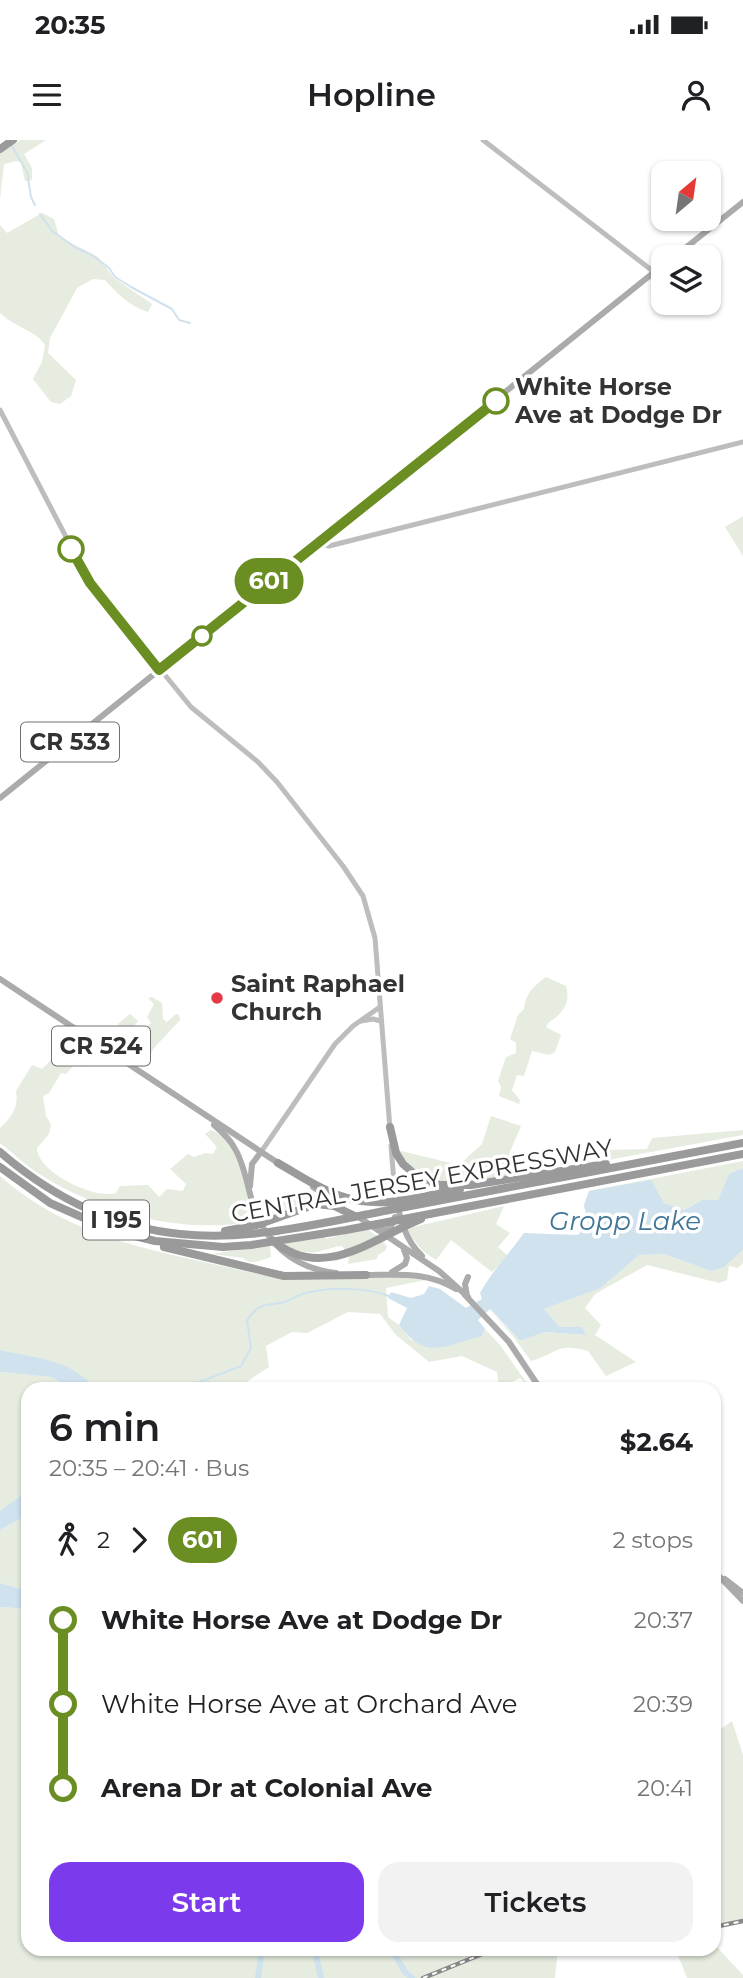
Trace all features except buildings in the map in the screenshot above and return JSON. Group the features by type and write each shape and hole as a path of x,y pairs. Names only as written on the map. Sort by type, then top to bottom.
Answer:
{"highway":[{"path":"0,149 13,140"},
{"path":"390,1128 399,1159 413,1174 425,1181 446,1186 501,1181"},
{"name":"CENTRAL JERSEY EXPRESSWAY","path":"248,1231 283,1229 331,1221 413,1202 743,1143"},
{"name":"I 195","path":"0,1152 56,1193 86,1209 131,1224 201,1231 248,1231"},
{"name":"CENTRAL JERSEY EXPRESSWAY","path":"0,1167 36,1194 66,1211 111,1230 138,1238 188,1245 251,1245 414,1219 464,1206 743,1154"},
{"path":"278,1163 326,1190 360,1201 382,1203 413,1202 501,1181 588,1166 644,1161"},
{"path":"248,1231 309,1206 322,1204 340,1208 361,1219"},
{"path":"269,1238 287,1251 307,1257 341,1255 368,1245 414,1219"},
{"path":"138,1238 204,1258 272,1274 366,1275"}],"main road":[{"path":"483,140 651,270"},
{"path":"689,245 743,202"},
{"name":"CR 533","path":"0,798 651,274"},
{"path":"0,410 83,572 159,670 204,719 268,772 354,881 367,906 374,928 396,1211 394,1224 383,1231 372,1226"},
{"path":"318,544 329,546 743,442"},
{"name":"CR 524","path":"0,979 439,1271 488,1318 523,1361 536,1382"},
{"path":"250,1195 251,1171 255,1158 328,1053 358,1022 380,1007"},
{"path":"358,1022 373,1019 381,1021"},
{"name":"CR 524","path":"202,1114 226,1136 235,1149 250,1195 269,1238 282,1252 301,1264 331,1272 366,1275 415,1274 432,1278 469,1298"},
{"path":"395,1194 401,1225 408,1241 439,1271"},
{"path":"380,1275 395,1272 405,1264 407,1255 398,1244"},
{"path":"451,1281 468,1277 465,1284 469,1298"},
{"path":"721,1576 743,1593"},
{"path":"721,1577 743,1601"}],"shaded area":[{"path":"21,140 46,140 24,154 32,168 30,181 25,181 21,163 17,161 4,164 0,199 0,153"},
{"path":"42,213 54,219 59,237 98,257 114,278 152,304 148,312 129,303 105,280 93,279 77,288 50,338 48,353 76,380 71,396 60,404 51,402 33,379 42,362 45,345 42,340 0,313 0,225 7,233"},
{"path":"743,516 743,556 725,527"},
{"path":"546,977 566,986 565,1007 546,1027 561,1035 555,1052 549,1055 532,1051 524,1076 517,1075 512,1090 520,1100 519,1104 499,1096 501,1087 498,1081 506,1057 516,1053 516,1043 510,1039 518,1015 524,1009 531,990"},
{"path":"152,997 162,1003 163,1019 167,1022 176,1014 180,1020 153,1049 148,1063 142,1068 112,1048 122,1035 118,1024 130,1014 138,1021 127,1035 131,1040 151,1023 147,1017 154,1004 148,998"},
{"path":"76,1040 91,1046 100,1059 87,1067 74,1065 66,1074 61,1073 49,1093 43,1096 46,1116 51,1125 49,1134 37,1148 46,1166 69,1182 95,1192 116,1193 120,1186 148,1185 159,1197 167,1189 183,1191 186,1184 170,1169 188,1154 194,1157 205,1153 213,1154 217,1147 205,1134 211,1130 228,1144 240,1168 254,1217 252,1222 196,1225 141,1217 114,1209 63,1188 29,1167 0,1143 0,1128 13,1112 16,1091 32,1065 42,1069 63,1048 70,1047"},
{"path":"491,1116 521,1126 504,1166 516,1174 455,1188 418,1172 397,1150 459,1165 482,1144"},
{"path":"743,1130 743,1135 597,1162 605,1150 647,1149 652,1138"},
{"path":"743,1161 743,1168 729,1175 718,1200 702,1200 683,1210 664,1203 589,1191"},
{"path":"0,1176 23,1195 72,1223 152,1250 279,1277 425,1280 386,1288 388,1317 399,1325 411,1340 482,1336 485,1329 526,1382 520,1378 512,1382 498,1382 497,1372 462,1356 429,1362 396,1335 380,1314 348,1312 307,1333 292,1332 266,1346 269,1367 246,1382 89,1382 83,1377 0,1350"},
{"path":"292,1191 297,1192 299,1198 307,1197 306,1202 264,1218 264,1201 269,1203 278,1197 280,1200 289,1200"},
{"path":"504,1206 496,1224 510,1233 498,1247 508,1256 492,1272 451,1240 436,1260 423,1251 405,1229"},
{"path":"366,1228 377,1236 345,1250 340,1246 308,1252 283,1245 324,1236 326,1239"},
{"path":"382,1241 387,1246 377,1259 348,1264 349,1255"},
{"path":"270,1245 271,1257 256,1262 212,1254"},
{"path":"743,1250 743,1263 738,1268 729,1266 727,1280 719,1283 647,1265 595,1294 585,1308 601,1325 595,1335 636,1362 606,1376 588,1351 578,1349 563,1348 531,1361 489,1310 520,1341 545,1332 585,1335 582,1327 560,1327 544,1309 601,1288 639,1255 664,1254 711,1271 723,1268"},
{"path":"0,1372 51,1377 60,1382 21,1382 21,1495 0,1511"},
{"path":"21,1519 21,1589 0,1583 0,1530"},
{"path":"0,1607 21,1608 21,1956 557,1956 555,1978 0,1978"},
{"path":"732,1721 743,1755 743,1922 721,1927 721,1729"},
{"path":"721,1951 743,1975 743,1978 687,1978 678,1956 721,1956"}],"water":[{"name":"Gropp Lake","path":"743,1168 743,1250 723,1268 711,1271 664,1254 639,1255 601,1288 544,1309 560,1327 582,1327 586,1335 545,1332 520,1341 490,1309 478,1320 485,1329 482,1336 436,1348 418,1343 399,1325 407,1308 388,1298 391,1292 411,1298 424,1294 429,1286 440,1289 466,1308 482,1299 480,1293 485,1285 524,1233 578,1235 588,1224 584,1205 589,1191 651,1180 664,1203 684,1210 702,1200 718,1200 729,1174"},
{"path":"0,1350 52,1361 74,1371 89,1382 60,1382 51,1377 0,1372"},
{"path":"21,1495 21,1519 0,1530 0,1511"},
{"path":"0,1583 21,1589 21,1608 0,1607"}],"waterway":[{"path":"12,146 27,172 35,205"},
{"path":"40,214 52,231 92,255 109,268 115,277 172,309 179,320 190,323"},
{"path":"200,1382 241,1366 251,1348 247,1320 264,1305 326,1290 359,1290 389,1296"},
{"path":"258,1978 261,1956"},
{"path":"316,1956 321,1978"},
{"path":"396,1956 412,1978"}],"railway":[{"path":"721,1926 743,1921"},
{"path":"423,1978 477,1956"}],"bus line":[{"name":"601","path":"71,549 90,583 159,670 496,401"}],"place":[{"name":"White Horse Ave at Dodge Dr","path":"496,401"},
{"name":"Saint Raphael Church","path":"217,998"}]}
